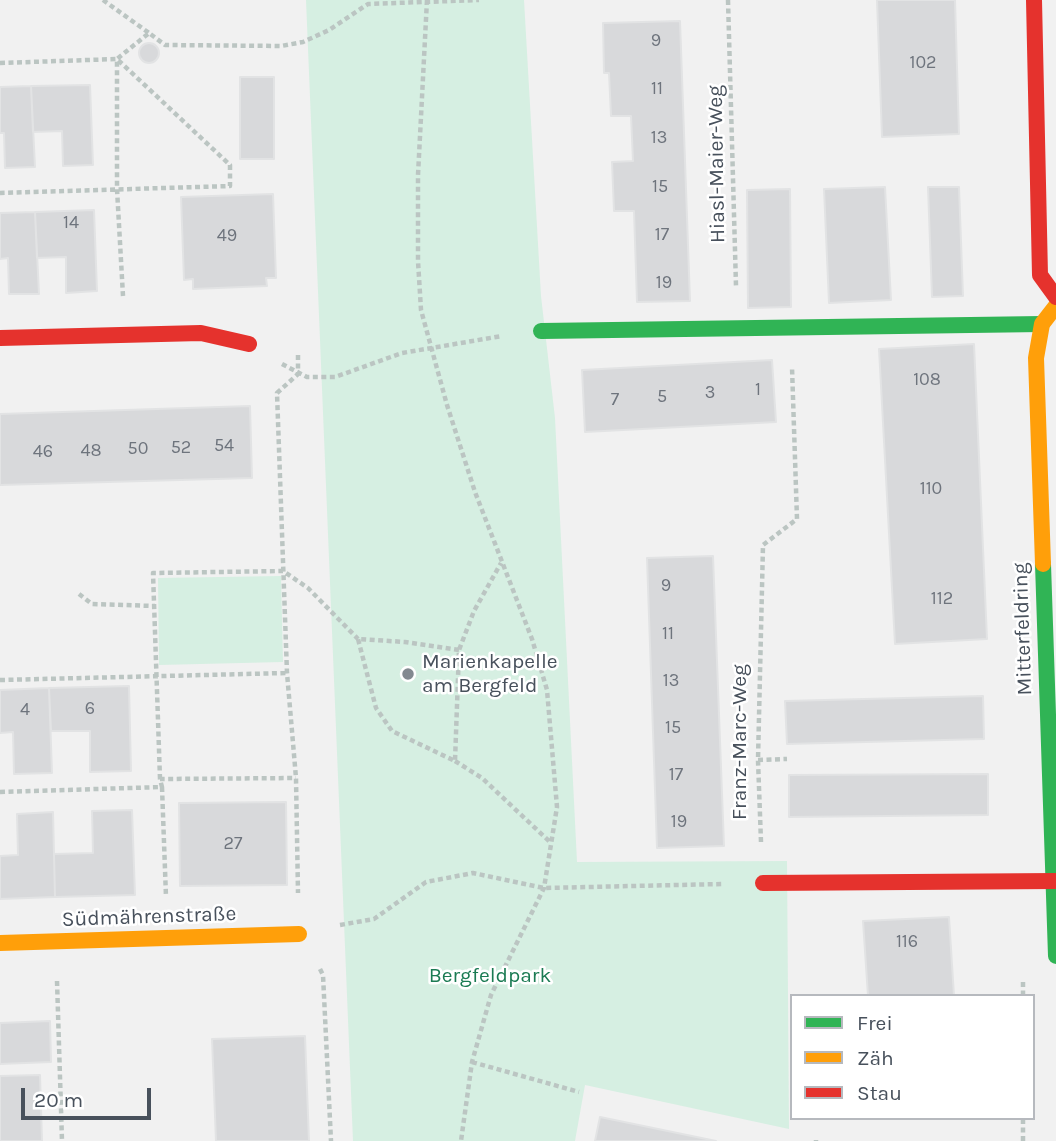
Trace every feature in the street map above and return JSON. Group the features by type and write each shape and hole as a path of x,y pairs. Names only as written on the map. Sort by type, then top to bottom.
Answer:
{"street":[{"path":"1034,0 1041,275 1056,298"},
{"name":"Mitterfeldring","path":"1056,306 1042,324 1036,358 1056,956"},
{"path":"541,331 1042,324"},
{"path":"0,338 201,333 249,344"},
{"path":"762,883 1054,881"},
{"name":"Südmährenstraße","path":"0,943 299,934"}],"path":[{"path":"103,0 165,45 281,46 303,42 329,30 368,4 479,0"},
{"name":"Hiasl-Maier-Weg","path":"728,0 737,328"},
{"path":"427,1 418,175 421,310 475,492 532,639 547,690 557,807 544,888 491,995 472,1062 461,1141"},
{"path":"0,63 117,59 149,33"},
{"path":"117,59 117,190 125,335"},
{"path":"0,193 230,186 230,165 117,59"},
{"name":"Franz-Marc-Weg","path":"762,883 758,760 763,545 797,519 790,327"},
{"path":"249,344 298,374 307,377 335,377 402,353 541,331"},
{"path":"298,355 298,374 277,393 287,673 296,778 299,934 323,975 331,1141"},
{"path":"455,761 459,650 474,611 502,563"},
{"path":"168,937 153,573 284,570 308,588 358,639 376,708 392,731 455,761 482,778 551,843"},
{"path":"79,594 92,604 155,606"},
{"path":"358,639 405,642 459,650"},
{"path":"0,680 287,673"},
{"path":"758,760 787,759"},
{"path":"160,779 296,778"},
{"path":"0,792 162,787"},
{"path":"299,934 374,919 426,882 473,873 544,888 762,883"},
{"path":"56,942 62,1141"},
{"path":"472,1062 579,1092"},
{"path":"1023,1120 1023,1141"}],"green space":[{"name":"Bergfeldpark","path":"306,0 524,0 541,296 555,418 577,862 787,861 789,1129 585,1085 575,1141 353,1141"},
{"path":"281,576 283,662 159,665 158,578"}],"building":[{"path":"877,0 955,0 959,134 882,137"},
{"path":"680,21 690,301 637,302 634,211 614,211 612,162 633,161 631,116 611,116 609,73 604,73 603,23"},
{"path":"149,43 156,46 159,53 156,60 149,63 142,60 139,53 142,46"},
{"path":"240,77 274,77 274,159 240,159"},
{"path":"90,85 93,165 63,166 62,131 33,132 31,86"},
{"path":"31,86 35,167 5,168 4,133 0,133 0,87"},
{"path":"885,187 891,300 829,303 824,189"},
{"path":"928,187 959,187 963,296 932,297"},
{"path":"790,189 791,307 748,308 747,190"},
{"path":"273,194 276,278 266,278 267,286 193,289 193,279 184,280 181,197"},
{"path":"94,210 97,291 66,293 66,257 37,258 35,212"},
{"path":"35,212 39,294 9,294 8,258 0,259 0,213"},
{"path":"974,344 987,639 895,644 879,349"},
{"path":"772,360 776,422 585,432 582,370"},
{"path":"250,406 252,478 0,485 0,414"},
{"path":"713,556 724,846 657,848 647,558"},
{"path":"129,686 131,771 90,772 90,731 51,731 49,688"},
{"path":"49,688 52,773 14,774 13,732 0,733 0,690"},
{"path":"983,696 984,739 787,744 785,701"},
{"path":"988,774 988,815 789,817 789,775"},
{"path":"286,802 287,885 180,886 179,803"},
{"path":"132,810 135,895 55,897 54,854 93,853 92,811"},
{"path":"53,812 55,897 0,899 0,856 18,855 17,814"},
{"path":"949,917 954,994 868,994 863,921"},
{"path":"50,1021 51,1062 0,1064 0,1023"},
{"path":"305,1036 309,1141 216,1141 212,1039"},
{"path":"40,1075 42,1141 0,1141 0,1076"},
{"path":"600,1117 716,1141 595,1141"}],"traffic: fast":[{"path":"541,331 1042,324"},
{"path":"1043,564 1056,956"}],"traffic: slow":[{"path":"1043,564 1036,358 1042,324 1056,306"},
{"path":"0,943 299,934"}],"traffic: jam":[{"path":"1034,0 1040,275 1056,297"},
{"path":"0,338 201,333 249,344"},
{"path":"763,883 1056,881"}],"place":[{"name":"Marienkapelle am Bergfeld","path":"408,674"}]}
